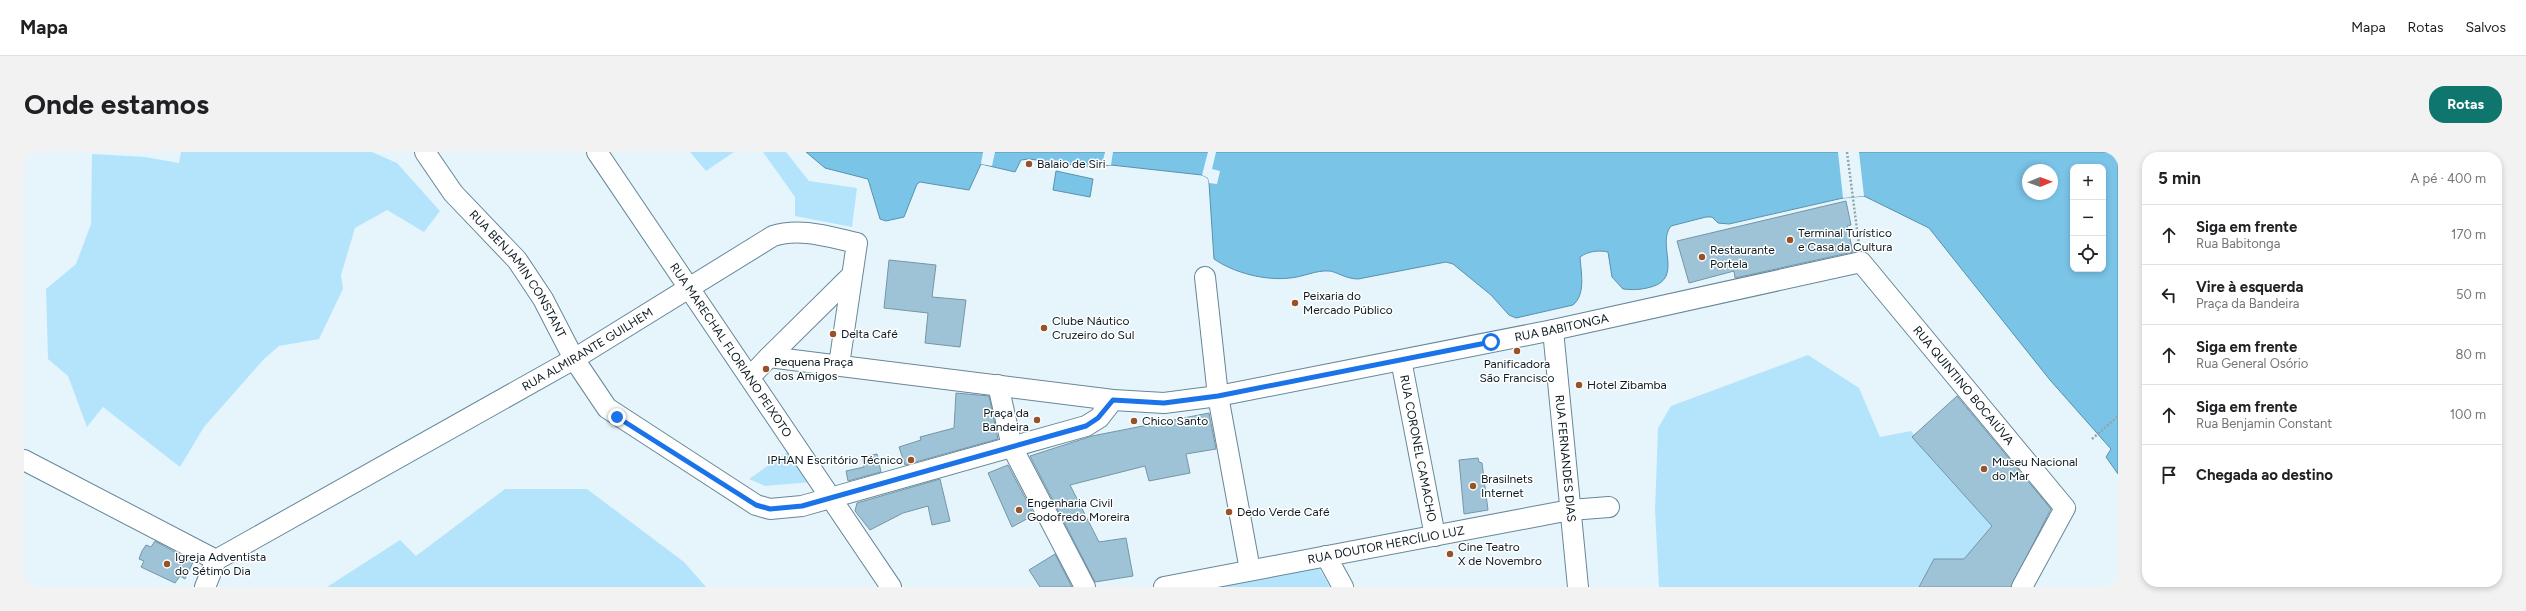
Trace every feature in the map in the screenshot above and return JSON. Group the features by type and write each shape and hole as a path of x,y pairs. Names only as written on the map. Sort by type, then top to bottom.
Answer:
{"street":[{"name":"RUA BENJAMIN CONSTANT","path":"425,152 453,193 517,260 543,299 574,359 599,397 617,417 756,505 770,509 787,509 832,498 1012,447"},
{"name":"RUA MARECHAL FLORIANO PEIXOTO","path":"597,152 892,587"},
{"name":"RUA ALMIRANTE GUILHEM","path":"216,560 574,359 773,236 786,232 800,232 857,243 839,365"},
{"name":"RUA BABITONGA","path":"769,357 1113,400 1164,403 1218,396 1553,330 1861,262"},
{"name":"RUA QUINTINO BOCAIÚVA","path":"1861,262 2065,508 2022,587"},
{"path":"750,377 852,275"},
{"path":"1205,277 1218,396 1250,570"},
{"name":"RUA FERNANDES DIAS","path":"1553,330 1578,587"},
{"name":"RUA CORONEL CAMACHO","path":"1401,360 1435,536"},
{"path":"998,385 1012,447 1085,587"},
{"path":"1012,447 1086,426 1098,418 1113,400"},
{"path":"24,460 216,560 205,587"},
{"name":"RUA DOUTOR HERCÍLIO LUZ","path":"1164,587 1570,510 1609,507"},
{"path":"1326,556 1343,587"}],"path":[{"path":"1847,152 1861,262"},
{"path":"2092,439 2118,416"}],"shaded area":[{"path":"181,152 372,152 397,163 440,211 424,232 387,210 355,228 341,275 343,289 319,339 279,346 264,359 204,427 180,467 103,407 87,427 68,376 48,359 46,289 76,264 91,224 92,154 145,157 179,163"},
{"path":"690,152 734,152 706,171"},
{"path":"763,152 786,152 809,181 857,188 852,227 795,216 795,197"},
{"path":"806,152 2118,152 2118,474 2106,457 2111,449 2050,380 1929,228 1864,196 1843,198 1729,224 1718,223 1712,217 1706,217 1671,226 1667,233 1666,242 1668,268 1666,276 1661,283 1647,288 1637,290 1623,289 1612,277 1608,252 1597,251 1586,253 1580,257 1582,283 1580,295 1573,305 1516,318 1509,315 1491,295 1453,264 1446,262 1358,279 1349,278 1329,271 1281,279 1261,277 1241,272 1222,264 1214,259 1209,183 1208,178 1202,175 1111,165 1090,167 1029,159 1021,160 1015,172 981,164 969,190 920,182 917,184 904,217 886,221 880,219 868,179 825,168"},
{"path":"1056,171 1093,179 1090,197 1053,190"},
{"path":"1808,355 1859,388 1880,437 1911,431 1992,526 1964,559 1934,559 1919,587 1659,587 1655,510 1658,428 1671,406"},
{"path":"790,450 812,482 765,486 749,479"},
{"path":"505,489 587,489 684,562 706,587 327,587 400,540 416,556"},
{"path":"1319,568 1330,587 1219,587"}],"pier":[{"path":"983,152 995,152 992,166 981,164"},
{"path":"1105,152 1113,152 1111,165 1102,165"},
{"path":"1208,152 1216,152 1212,169 1220,171 1217,184 1209,183 1208,178 1202,175"},
{"path":"1838,152 1859,152 1864,196 1843,198"}],"building":[{"name":"Terminal Turístico e Casa da Cultura","path":"1846,201 1851,225 1847,226 1853,252 1735,278 1734,271 1689,283 1677,241"},
{"path":"889,260 936,265 932,297 966,300 960,347 925,343 928,313 884,308"},
{"path":"956,393 989,396 998,439 905,465 899,447 921,440 920,437 954,428"},
{"name":"Museu Nacional do Mar","path":"1957,396 2051,509 2011,587 1919,587 1934,559 1964,559 1992,526 1912,437"},
{"path":"1209,413 1216,449 1186,454 1190,473 1149,481 1145,466 1070,485 1099,542 1126,538 1133,576 1095,582 1030,456 1092,436"},
{"path":"877,454 881,472 848,481 846,471 864,467 862,457"},
{"name":"Brasilnets Internet","path":"1478,458 1479,462 1482,463 1488,510 1464,514 1459,460"},
{"path":"1008,465 1034,515 1012,527 988,473"},
{"path":"940,479 950,521 932,525 928,506 903,513 870,530 855,511 857,503"},
{"name":"Igreja Adventista do Sétimo Dia","path":"155,541 193,562 185,579 180,576 175,583 141,567 144,561 139,559 142,551 146,545 151,547"},
{"path":"1055,554 1072,587 1040,587 1029,570"}],"place":[{"name":"Balaio de Siri","path":"1029,164"},
{"name":"Terminal Turístico e Casa da Cultura","path":"1790,240"},
{"name":"Restaurante Portela","path":"1702,257"},
{"name":"Peixaria do Mercado Público","path":"1295,303"},
{"name":"Clube Náutico Cruzeiro do Sul","path":"1044,328"},
{"name":"Delta Café","path":"833,334"},
{"name":"Panificadora São Francisco","path":"1517,351"},
{"name":"Pequena Praça dos Amigos","path":"766,369"},
{"name":"Hotel Zibamba","path":"1579,385"},
{"name":"Praça da Bandeira","path":"1037,420"},
{"name":"Chico Santo","path":"1134,421"},
{"name":"IPHAN Escritório Técnico","path":"911,460"},
{"name":"Museu Nacional do Mar","path":"1984,469"},
{"name":"Brasilnets Internet","path":"1473,486"},
{"name":"Engenharia Civil Godofredo Moreira","path":"1019,510"},
{"name":"Dedo Verde Café","path":"1229,512"},
{"name":"Cine Teatro X de Novembro","path":"1450,554"},
{"name":"Igreja Adventista do Sétimo Dia","path":"167,564"}],"route":[{"path":"617,417 756,505 770,509 787,509 988,455 1086,426 1098,418 1113,400 1164,403 1218,396 1491,342"}]}
